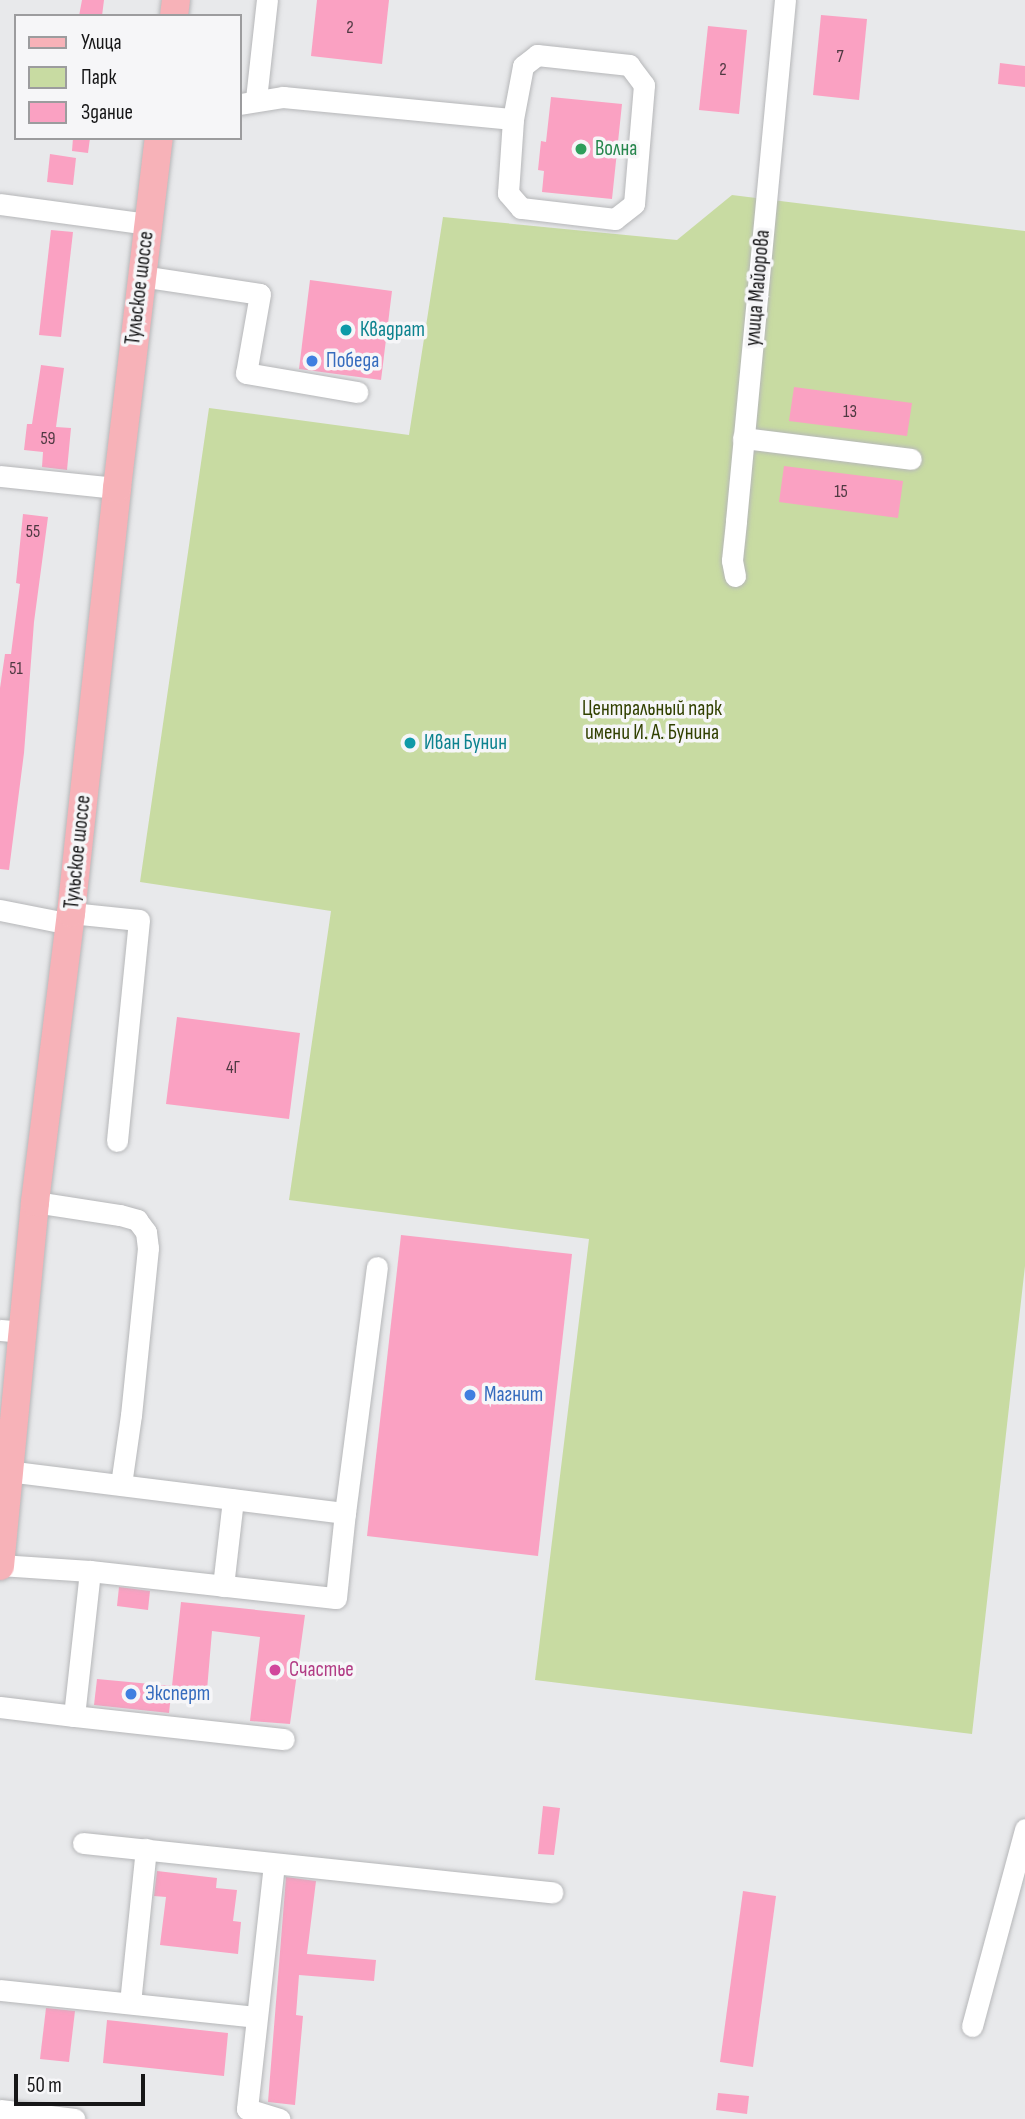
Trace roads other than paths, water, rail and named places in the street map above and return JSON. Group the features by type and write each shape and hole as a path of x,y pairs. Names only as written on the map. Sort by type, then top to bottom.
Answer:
{"main road":[{"name":"Тульское шоссе","path":"0,1566 9,1471 10,1331 35,1202 71,919 117,488 159,140"}],"street":[{"path":"267,0 248,102 283,97 513,119"},
{"name":"улица Майорова","path":"735,576 732,560 785,0"},
{"path":"537,55 629,65 644,85 634,204 615,219 520,208 508,192 513,119 523,66 537,55"},
{"path":"0,204 148,224"},
{"path":"141,276 260,293 246,373 356,392"},
{"path":"743,438 911,459"},
{"path":"0,477 117,488"},
{"path":"0,910 71,919 139,919 117,1141"},
{"path":"35,1202 137,1220 146,1232 148,1248 136,1373 121,1485"},
{"path":"0,1566 90,1571 336,1598 377,1267"},
{"path":"9,1471 345,1513"},
{"path":"223,1586 233,1500"},
{"path":"74,1716 90,1571"},
{"path":"0,1707 74,1716 213,1721 284,1739"},
{"path":"972,2026 1025,1829"},
{"path":"83,1843 552,1892"},
{"path":"130,2003 146,1849"},
{"path":"274,1864 247,2109 279,2119"},
{"path":"0,1990 256,2017"},
{"path":"0,2110 74,2119"}],"place":[{"name":"Волна","path":"581,149"},
{"name":"Квадрат","path":"346,330"},
{"name":"Победа","path":"312,361"},
{"name":"Иван Бунин","path":"410,743"},
{"name":"Магнит","path":"470,1395"},
{"name":"Счастье","path":"275,1670"},
{"name":"Эксперт","path":"131,1694"}],"park label":[{"name":"Центральный парк имени И. А. Бунина","path":"652,721"}]}
